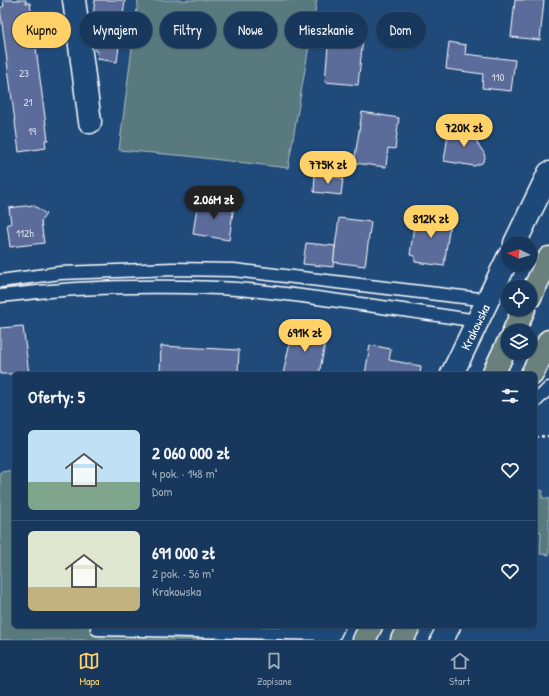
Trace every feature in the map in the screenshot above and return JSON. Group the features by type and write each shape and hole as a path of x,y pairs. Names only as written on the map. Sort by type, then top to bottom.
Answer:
{"main road":[{"path":"537,283 549,258"},
{"path":"533,372 549,341"},
{"path":"494,372 501,357"},
{"path":"364,640 370,628"},
{"path":"402,640 408,628"}],"street":[{"path":"74,0 90,122"},
{"path":"518,236 549,173"},
{"name":"Krakowska","path":"453,372 501,272"},
{"path":"442,640 448,628"}],"lane":[{"path":"0,281 60,273 173,269 234,270 488,300"},
{"path":"0,296 100,287 217,288 285,294 477,321"},
{"path":"537,400 549,388"},
{"path":"97,629 330,633"}],"path":[{"path":"537,436 549,436"}],"green space":[{"path":"138,0 317,0 315,12 285,12 285,48 309,48 288,168 187,156 119,150 132,48 152,48 152,12 136,12"},
{"path":"12,470 12,628 125,628 309,640 0,640 0,472"},
{"path":"537,490 543,491 542,498 549,498 549,555 540,554 541,532 537,531"}],"building":[{"path":"3,0 26,0 26,3 30,3 31,12 12,12 12,48 36,48 48,140 45,140 46,148 19,152 0,8 4,6"},
{"path":"95,0 125,0 123,12 94,12"},
{"path":"515,0 544,0 540,40 511,37"},
{"path":"449,42 466,45 465,54 515,60 511,91 482,88 483,74 446,69"},
{"path":"95,48 119,48 117,62 97,59 98,51 95,51"},
{"path":"328,48 362,48 358,85 325,82"},
{"path":"362,112 399,118 395,149 388,148 386,167 354,163"},
{"path":"449,128 479,132 477,143 484,153 485,158 482,163 474,166 444,161"},
{"path":"315,175 343,178 341,195 314,192"},
{"path":"198,200 234,205 229,240 193,234"},
{"path":"33,205 46,214 41,221 44,243 10,247 7,224 11,224 9,208"},
{"path":"422,213 451,216 444,266 415,262 415,256 410,255 415,218 421,218"},
{"path":"339,218 371,222 365,266 333,262"},
{"path":"306,243 335,246 333,267 303,264"},
{"path":"23,326 29,372 0,374 0,328"},
{"path":"293,328 327,335 319,372 283,372"},
{"path":"370,345 391,349 389,360 421,366 420,372 365,372"},
{"path":"161,346 239,350 238,372 160,372"}]}
